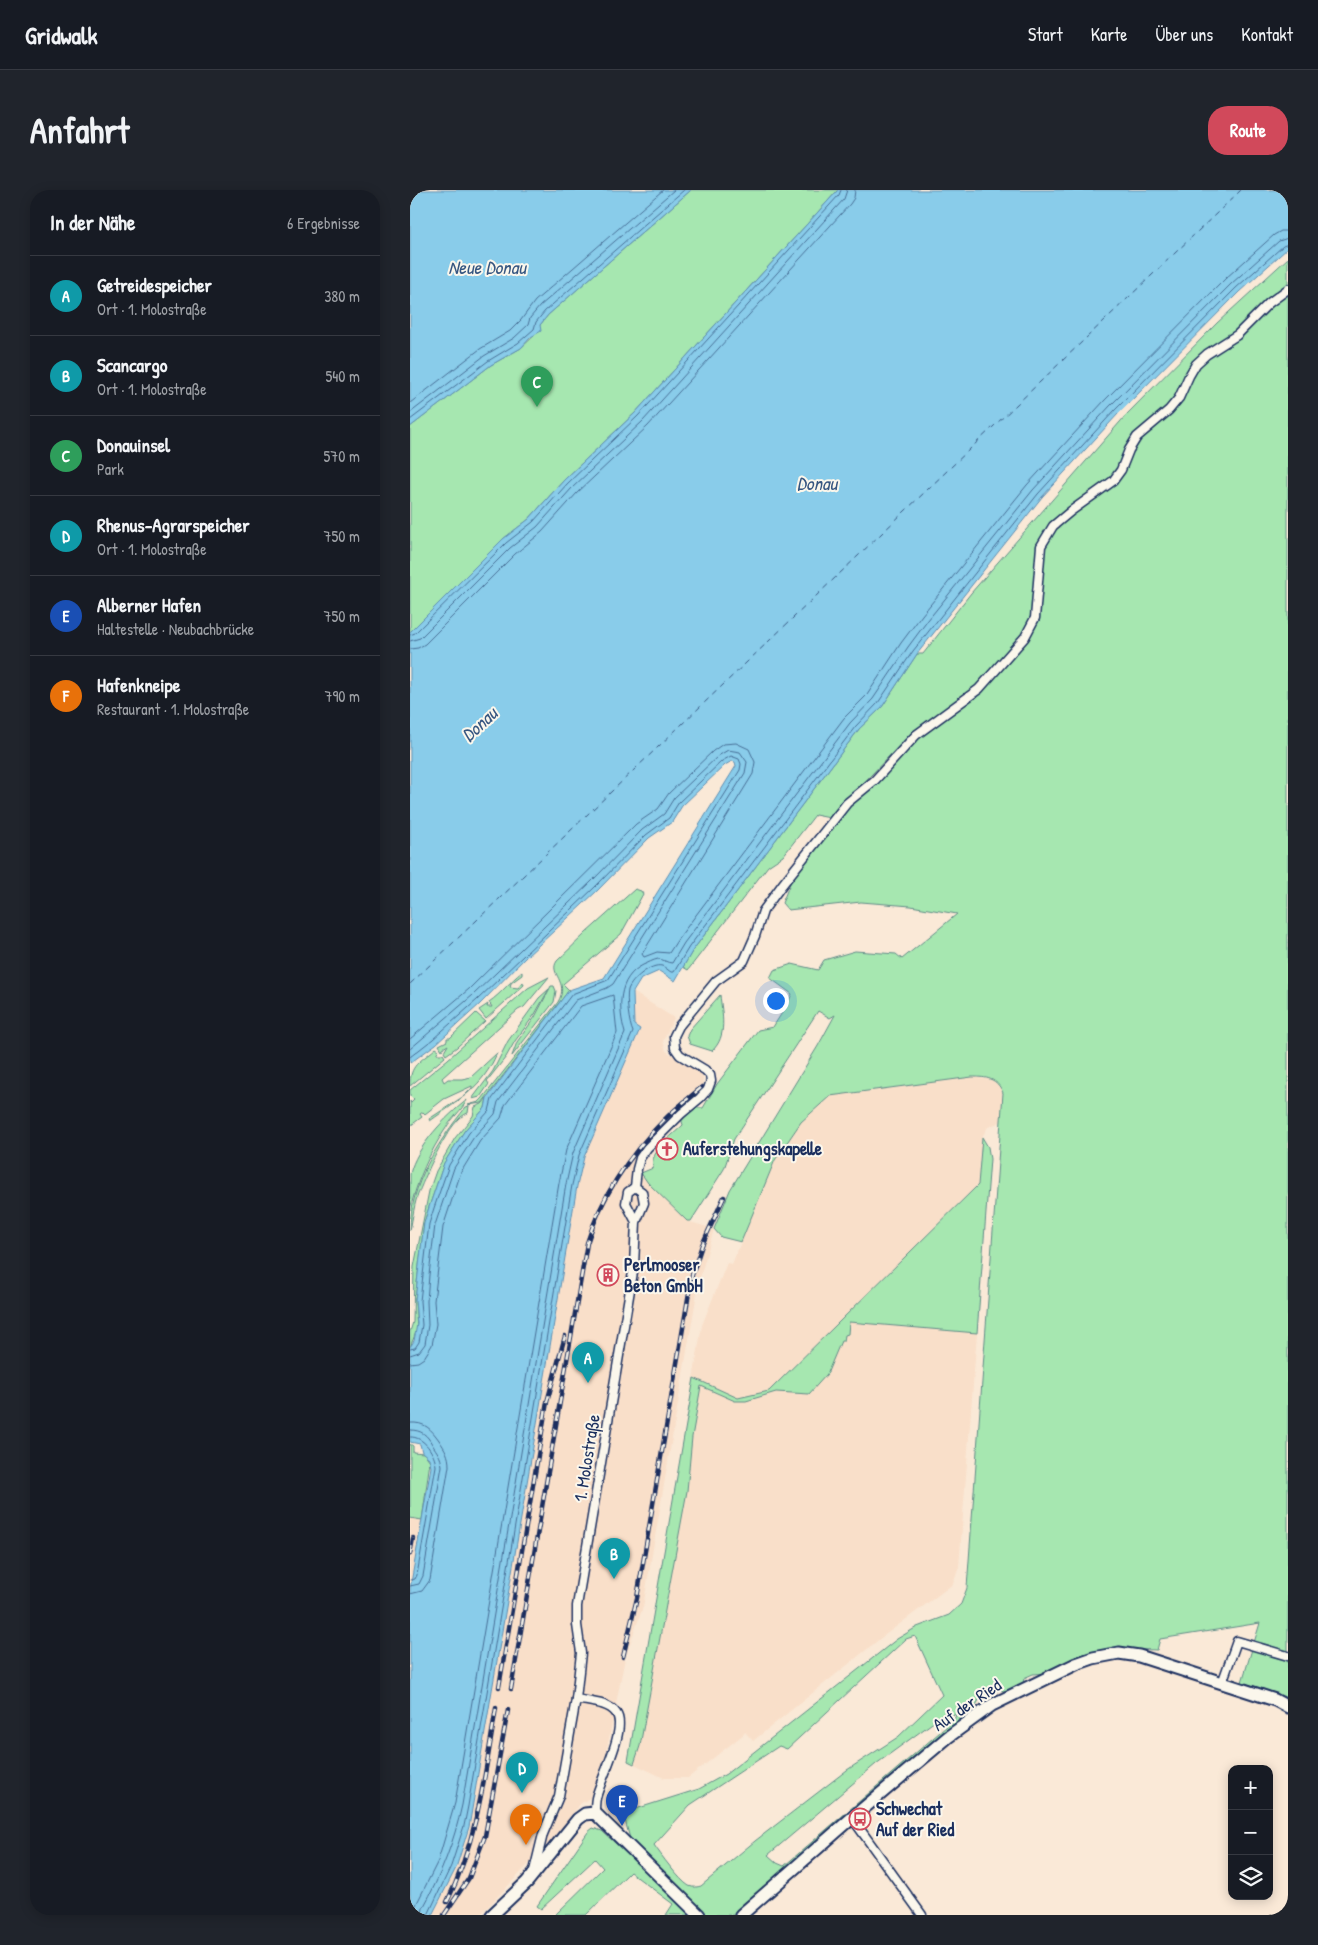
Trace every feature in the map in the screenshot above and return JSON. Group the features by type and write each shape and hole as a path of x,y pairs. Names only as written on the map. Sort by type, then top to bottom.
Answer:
{"main road":[{"name":"Auf der Ried","path":"742,1915 948,1737 992,1705 1076,1664 1093,1658 1119,1654 1139,1656 1275,1700 1288,1707"},
{"path":"492,1915 534,1874 578,1819 584,1814 595,1813 699,1915"}],"street":[{"path":"636,1188 637,1169 640,1158 647,1148 708,1090 711,1081 710,1075 705,1070 680,1055 675,1048 674,1036 678,1026 716,981 744,961 763,912 847,803 874,780 916,735 979,689 1025,637 1034,618 1041,546 1053,526 1070,511 1113,481 1121,470 1129,450 1137,437 1169,410 1179,398 1196,364 1207,354 1237,335 1269,303 1288,290"},
{"name":"1. Molostraße","path":"534,1874 543,1834 559,1796 576,1699 581,1653 577,1625 577,1606 634,1266 636,1222 643,1209 644,1198 642,1192 636,1188 628,1192 626,1203 636,1222"},
{"path":"1222,1683 1237,1640 1288,1656"},
{"path":"576,1699 608,1707 618,1717 617,1736 596,1798 595,1813"},
{"path":"852,1818 922,1915"}],"shaded area":[{"path":"633,992 674,1018 663,1041 666,1051 692,1067 701,1074 703,1079 701,1093 638,1155 633,1166 687,1221 714,1229 699,1281 643,1607 625,1658 605,1759 591,1797 580,1804 552,1840 480,1915 432,1915 456,1868 469,1827 577,1186 584,1157 640,1029 634,1025"},
{"path":"972,1077 994,1080 1000,1086 1003,1093 1001,1122 988,1127 982,1137 978,1185 841,1321 977,1333 959,1567 953,1584 881,1638 753,1741 745,1732 688,1778 664,1778 628,1761 702,1325 727,1263 732,1264 775,1160 801,1122 830,1096"},
{"path":"410,1518 422,1520 410,1589"}],"green space":[{"path":"691,190 838,190 635,413 564,480 529,519 503,539 410,639 410,427 491,365 521,348 537,333 540,325 548,315"},
{"path":"1288,258 1288,1698 1242,1682 1260,1623 1160,1639 1157,1650 1121,1649 1047,1673 1033,1674 1024,1678 1023,1684 1013,1689 1002,1691 1000,1689 979,1700 973,1711 735,1915 707,1915 632,1846 623,1813 699,1789 726,1774 897,1639 917,1627 949,1615 961,1604 967,1588 1003,1093 995,1081 982,1077 972,1077 830,1096 801,1122 775,1160 741,1242 721,1237 714,1229 730,1190 835,1015 830,1018 818,1011 734,1139 724,1169 691,1221 687,1221 648,1183 641,1173 653,1168 654,1156 662,1144 683,1125 681,1118 688,1111 703,1108 717,1084 758,1030 773,1027 792,994 770,978 774,970 792,964 818,970 824,960 855,951 896,954 902,959 957,914 911,906 861,902 788,910 782,903 793,876 848,804 935,718 913,731 830,818 815,815 783,856 768,866 688,970 683,967 693,950 859,729 882,707 917,654 923,654 971,593 1127,414 1217,323","holes":["915,1636 942,1695 898,1737 847,1770 755,1841 701,1886 692,1887 685,1883 670,1867 654,1845 690,1805 779,1746 787,1749 906,1639","946,1713 956,1715 954,1720 784,1866 768,1855 876,1764"]},
{"path":"635,889 643,894 621,934 563,984 569,990 482,1103 468,1105 479,1102 482,1099 558,1002 562,989 555,970 557,961"},
{"path":"522,972 522,975 511,983 510,987 518,988 523,982 524,985 486,1019 479,1010 488,1004 487,1007 492,1007 489,1002"},
{"path":"549,977 524,1007 518,1010 442,1078 444,1082 448,1079 471,1077 497,1053 485,1075 477,1084 464,1096 472,1086 444,1099 425,1114 423,1112 420,1114 422,1117 410,1126 410,1101 411,1103 414,1100 410,1096 410,1090 528,988"},
{"path":"551,986 554,986 556,991 554,1002 512,1056 517,1042 535,1017"},
{"path":"549,989 535,1014 487,1081 489,1084 480,1097 472,1099 493,1071 508,1041 539,998"},
{"path":"720,995 723,1024 717,1045 712,1051 690,1044 687,1036 690,1029"},
{"path":"476,1013 485,1021 446,1055 444,1052 448,1045 442,1050 439,1045 447,1041 447,1038 450,1038"},
{"path":"436,1048 439,1050 437,1054 443,1054 445,1057 410,1086 410,1079 414,1068"},
{"path":"463,1097 430,1121 429,1119"},
{"path":"487,1098 485,1108 465,1130 444,1163 424,1223 415,1300 417,1330 410,1347 410,1332 413,1322 414,1267 429,1191 436,1171 455,1138 473,1116 475,1107 482,1104"},
{"path":"467,1100 448,1124 434,1147 420,1177 410,1209 410,1174 418,1153 441,1123"},
{"path":"469,1106 468,1113 461,1117 446,1135 433,1160 417,1196 410,1230 415,1196 427,1164 445,1135 466,1107"},
{"path":"982,1137 988,1147 990,1159 977,1333 849,1322 848,1334 845,1335 844,1341 841,1341 827,1374 809,1394 776,1392 746,1401 735,1401 701,1386 692,1437 687,1491 640,1746 634,1764 628,1761 694,1378 738,1398 769,1391 978,1185"},
{"path":"410,1444 413,1446 413,1452 424,1453 430,1461 422,1520 410,1518"},
{"path":"593,1828 602,1831 693,1915 666,1915 673,1904 630,1872 586,1915 555,1915 603,1868 595,1859 541,1909 537,1906 588,1832"}],"water":[{"name":"Neue Donau","path":"414,190 691,190 548,315 540,325 541,331 531,337 521,348 491,365 410,427 410,193"},
{"name":"Donau","path":"838,190 1288,190 1288,248 1239,292 1118,414 1042,497 917,654 882,707 859,729 693,950 675,981 659,971 641,979 633,992 634,1025 640,1029 584,1157 577,1186 469,1827 456,1868 432,1915 410,1915 410,1589 431,1467 429,1458 422,1452 420,1444 410,1442 410,1347 414,1341 417,1324 415,1300 424,1223 444,1163 465,1130 485,1108 487,1098 569,990 604,978 736,766 735,762 732,761 725,765 682,806 672,822 649,838 480,1004 436,1044 410,1063 410,632 503,539 529,519 564,480 635,413"}],"ferry route":[{"path":"410,984 1241,190"}],"railway":[{"path":"511,1689 587,1243 608,1192 628,1162 664,1120 702,1087"},
{"path":"623,1657 637,1598 692,1275 702,1245 724,1197"},
{"path":"499,1687 547,1402 565,1336"},
{"path":"410,1554 413,1538"},
{"path":"447,1902 466,1855 473,1831 484,1782 496,1708"},
{"path":"444,1915 469,1878 485,1836 508,1710"}],"place":[{"name":"Donauinsel","path":"537,407"},
{"name":"Auferstehungskapelle","path":"667,1149"},
{"name":"Perlmooser Beton GmbH","path":"608,1275"},
{"name":"Getreidespeicher","path":"588,1383"},
{"name":"Scancargo","path":"614,1579"},
{"name":"Rhenus-Agrarspeicher","path":"522,1793"},
{"name":"Schwechat Auf der Ried","path":"860,1819"},
{"name":"Alberner Hafen","path":"622,1826"},
{"name":"Hafenkneipe","path":"526,1845"}]}
